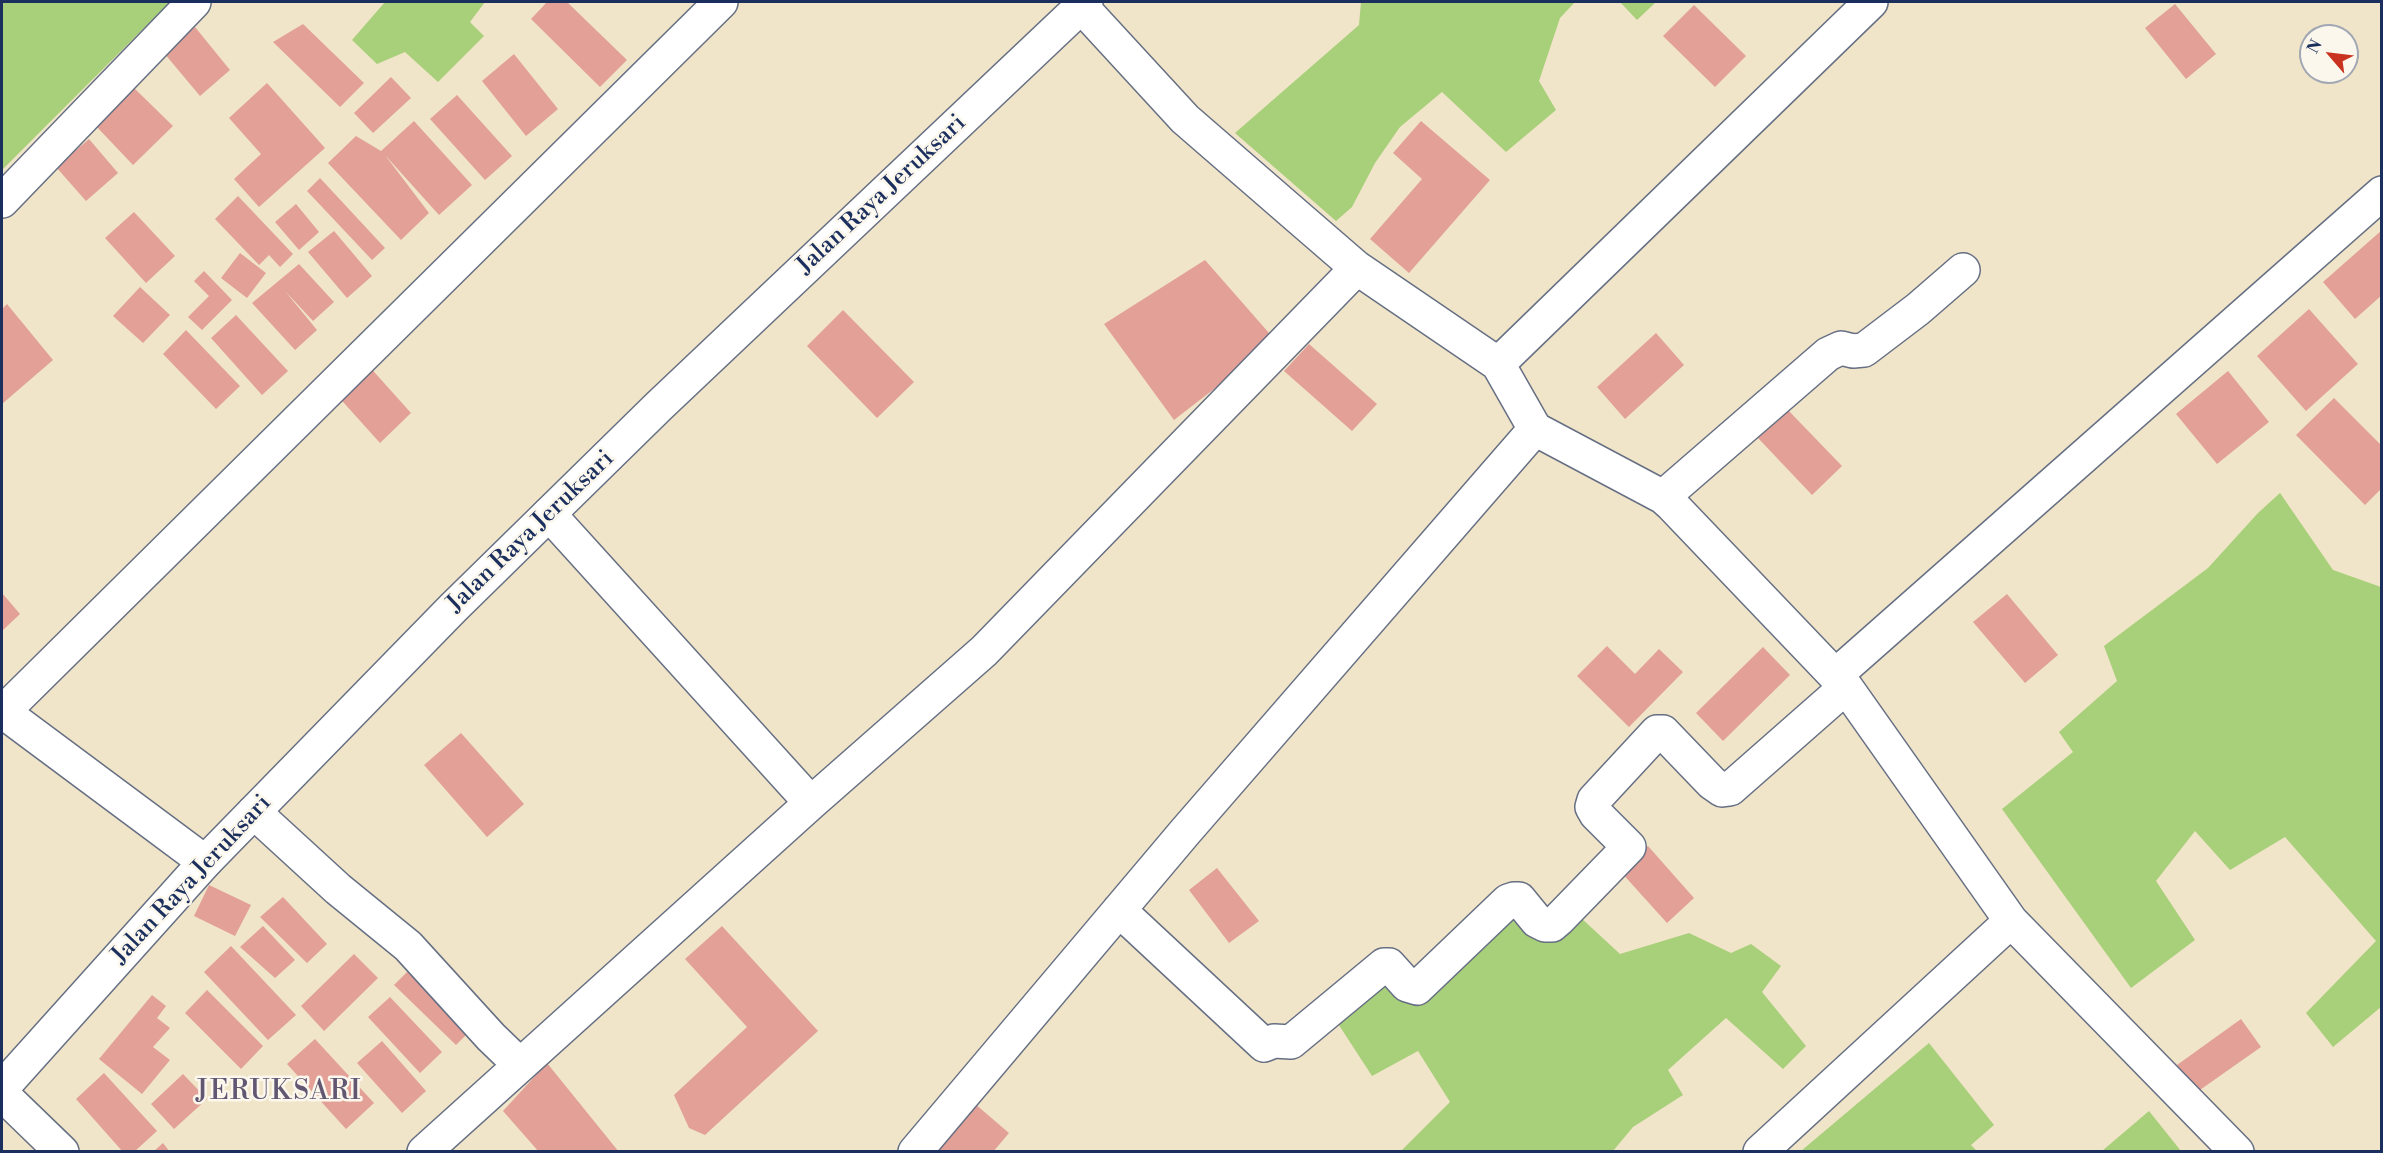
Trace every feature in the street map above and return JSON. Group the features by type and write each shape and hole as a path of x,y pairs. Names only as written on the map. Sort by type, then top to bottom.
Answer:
{"street":[{"path":"2,201 194,2"},
{"path":"205,862 2,712 722,2"},
{"path":"1498,364 1871,2"},
{"path":"1084,4 1185,118 1357,268 1498,364 1535,429 1663,497 1846,671 2011,921 2237,1152"},
{"name":"Jalan Raya Jeruksari","path":"2,1088 205,862 453,608 659,406 1084,4"},
{"path":"1119,910 1264,1044 1274,1041 1291,1042 1384,965 1389,965 1407,985 1417,988 1508,901 1514,898 1519,899 1537,921 1545,925 1552,925 1629,847 1596,814 1592,807 1594,800 1657,732 1664,732 1712,783 1722,790 1730,789 1767,754 1846,671 2382,193"},
{"path":"424,1152 811,803 984,651 1357,268"},
{"path":"1663,497 1828,354 1841,348 1853,351 1864,350 1918,309 1963,270"},
{"path":"915,1152 1119,910 1535,429"},
{"path":"549,514 811,803"},
{"path":"254,812 338,889 408,946 520,1065"},
{"path":"1760,1152 2011,921"},
{"path":"2,1094 62,1152"}],"green space":[{"path":"2,2 170,2 2,170"},
{"path":"385,2 485,2 470,22 484,36 438,82 405,52 377,64 352,40"},
{"path":"1361,2 1575,2 1560,18 1539,81 1556,110 1506,152 1442,92 1400,127 1375,163 1352,207 1336,221 1235,133 1359,25"},
{"path":"1620,2 1656,2 1637,20"},
{"path":"2280,493 2333,570 2381,587 2381,1007 2333,1047 2306,1013 2376,941 2285,837 2230,870 2195,831 2156,881 2195,940 2131,988 2002,809 2073,752 2059,732 2117,681 2104,646 2208,568 2258,513"},
{"path":"1512,917 1580,917 1620,954 1689,933 1731,953 1751,944 1781,966 1762,992 1806,1046 1783,1069 1726,1018 1668,1070 1683,1095 1633,1127 1613,1151 1401,1151 1450,1102 1418,1051 1372,1076 1335,1019 1388,976 1416,998"},
{"path":"1929,1043 1994,1125 1971,1145 1977,1151 1801,1151"},
{"path":"2149,1111 2181,1151 2102,1151"}],"building":[{"path":"547,2 567,2 627,60 600,87 531,19"},
{"path":"2175,4 2216,54 2186,79 2145,28"},
{"path":"1694,5 1746,56 1715,87 1663,36"},
{"path":"303,24 364,83 340,107 273,42"},
{"path":"195,27 230,70 200,96 164,53"},
{"path":"514,54 558,109 526,136 482,81"},
{"path":"391,77 411,98 373,133 354,113"},
{"path":"267,83 325,148 259,207 234,179 261,154 229,118"},
{"path":"133,87 173,126 133,165 95,125"},
{"path":"457,95 512,156 485,180 430,119"},
{"path":"414,121 472,185 439,215 385,155 429,213 401,240 328,163 356,136 381,151"},
{"path":"1421,121 1490,180 1409,273 1370,239 1422,179 1393,153"},
{"path":"89,139 118,173 86,201 56,167"},
{"path":"320,178 385,248 372,260 307,191"},
{"path":"238,196 293,254 280,267 269,255 259,265 215,219"},
{"path":"296,204 319,232 299,250 275,222"},
{"path":"134,212 175,256 146,283 105,238"},
{"path":"2382,230 2382,295 2355,319 2323,282"},
{"path":"334,231 372,276 347,298 308,252"},
{"path":"240,253 266,273 247,298 221,278"},
{"path":"1205,260 1276,341 1174,420 1104,324"},
{"path":"299,264 334,302 313,321 285,291 317,330 295,350 252,303"},
{"path":"204,271 232,300 202,330 188,317 209,296 194,281"},
{"path":"140,287 170,315 143,343 113,316"},
{"path":"7,304 53,360 2,404 2,309"},
{"path":"2309,309 2358,364 2306,411 2257,356"},
{"path":"843,310 914,382 877,418 807,346"},
{"path":"236,315 288,371 262,395 211,338"},
{"path":"186,330 240,386 216,409 163,354"},
{"path":"1656,333 1684,365 1625,419 1597,387"},
{"path":"1309,344 1377,404 1352,431 1284,371"},
{"path":"367,364 411,413 380,443 335,393"},
{"path":"2228,371 2269,422 2217,464 2176,414"},
{"path":"2334,398 2382,446 2382,488 2365,505 2296,435"},
{"path":"1787,409 1842,466 1812,495 1758,438"},
{"path":"2,593 20,614 2,631"},
{"path":"2007,594 2058,655 2025,683 1973,622"},
{"path":"1607,646 1635,674 1659,649 1683,672 1629,727 1577,676"},
{"path":"1763,647 1790,675 1723,741 1696,713"},
{"path":"461,733 524,804 487,837 424,765"},
{"path":"1648,846 1694,898 1667,923 1620,871"},
{"path":"1217,868 1259,921 1229,943 1189,890"},
{"path":"209,885 251,905 235,936 194,916"},
{"path":"283,897 327,944 307,963 260,917"},
{"path":"263,926 295,960 275,978 240,947"},
{"path":"722,926 818,1031 705,1135 689,1128 674,1095 747,1027 685,959"},
{"path":"231,946 296,1015 268,1040 204,972"},
{"path":"354,954 378,978 324,1031 301,1006"},
{"path":"412,967 474,1027 456,1045 394,985"},
{"path":"207,990 263,1046 241,1069 185,1013"},
{"path":"152,995 166,1006 157,1018 170,1028 153,1047 170,1060 142,1094 99,1059"},
{"path":"390,997 442,1052 420,1073 368,1017"},
{"path":"2241,1019 2261,1047 2197,1092 2177,1065"},
{"path":"315,1039 374,1103 346,1129 287,1064"},
{"path":"382,1041 426,1091 402,1113 357,1063"},
{"path":"547,1063 619,1152 539,1152 503,1111"},
{"path":"104,1073 157,1131 134,1152 123,1152 76,1099"},
{"path":"183,1074 207,1099 174,1129 151,1104"},
{"path":"974,1103 1009,1133 993,1152 933,1152"},
{"path":"163,1143 170,1152 153,1152"}],"district":[{"name":"JERUKSARI","path":"279,1093"}]}
